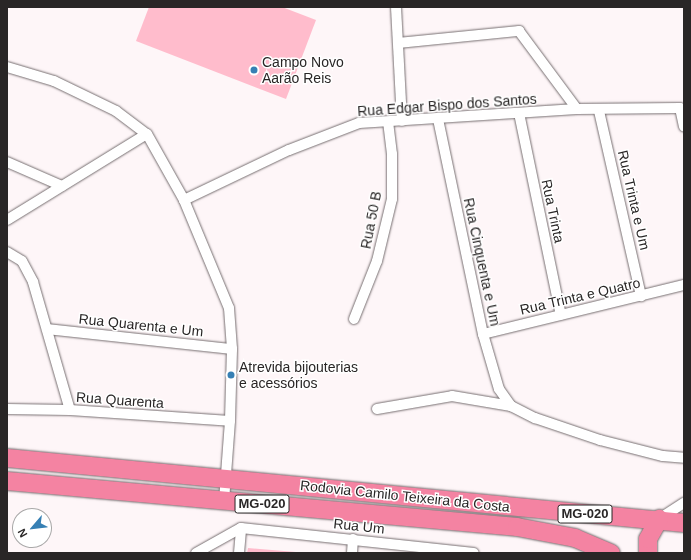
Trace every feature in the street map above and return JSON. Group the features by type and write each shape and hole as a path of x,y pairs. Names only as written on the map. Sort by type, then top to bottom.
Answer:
{"highway":[{"name":"Rodovia Camilo Teixeira da Costa","path":"7,458 224,478 510,508 659,519"},
{"name":"Rodovia Camilo Teixeira da Costa","path":"7,481 517,527 575,538 611,553"},
{"name":"MG-020","path":"659,519 684,522"},
{"path":"648,553 648,539 659,519"}],"street":[{"path":"396,7 402,121"},
{"path":"398,43 519,31 577,109"},
{"path":"8,68 54,81 116,111 148,134 184,200 229,308 232,349 230,421 224,478 224,500"},
{"name":"Rua Edgar Bispo dos Santos","path":"184,200 289,150 359,123 577,109 599,111 680,108 684,127"},
{"name":"Rua Trinta e Um","path":"599,111 641,296"},
{"name":"Rua Trinta","path":"519,113 561,315"},
{"name":"Rua Cinquenta e Um","path":"438,119 483,334 499,389 511,406"},
{"name":"Rua 50 B","path":"354,319 377,261 392,199 392,154 388,122"},
{"path":"7,220 148,134"},
{"path":"7,162 62,186"},
{"path":"7,252 22,261 33,282 70,410"},
{"name":"Rua Trinta e Quatro","path":"483,334 684,285"},
{"name":"Rua Quarenta e Um","path":"47,329 232,349"},
{"name":"Rua Cinquenta e Um","path":"377,409 452,396 511,406 535,418 600,440 663,456 684,458"},
{"name":"Rua Quarenta","path":"7,409 70,410 230,421"},
{"path":"659,519 684,503"},
{"path":"196,553 241,528"},
{"path":"238,553 241,528"},
{"name":"Rua Um","path":"241,528 474,553"},
{"path":"352,553 353,539"}],"shaded area":[{"name":"Campo Novo Aarão Reis","path":"149,7 282,7 316,20 286,99 136,41"},
{"path":"248,548 308,553 247,553"}],"place":[{"name":"Campo Novo Aarão Reis","path":"254,70"},
{"name":"Atrevida bijouterias e acessórios","path":"231,375"}]}
